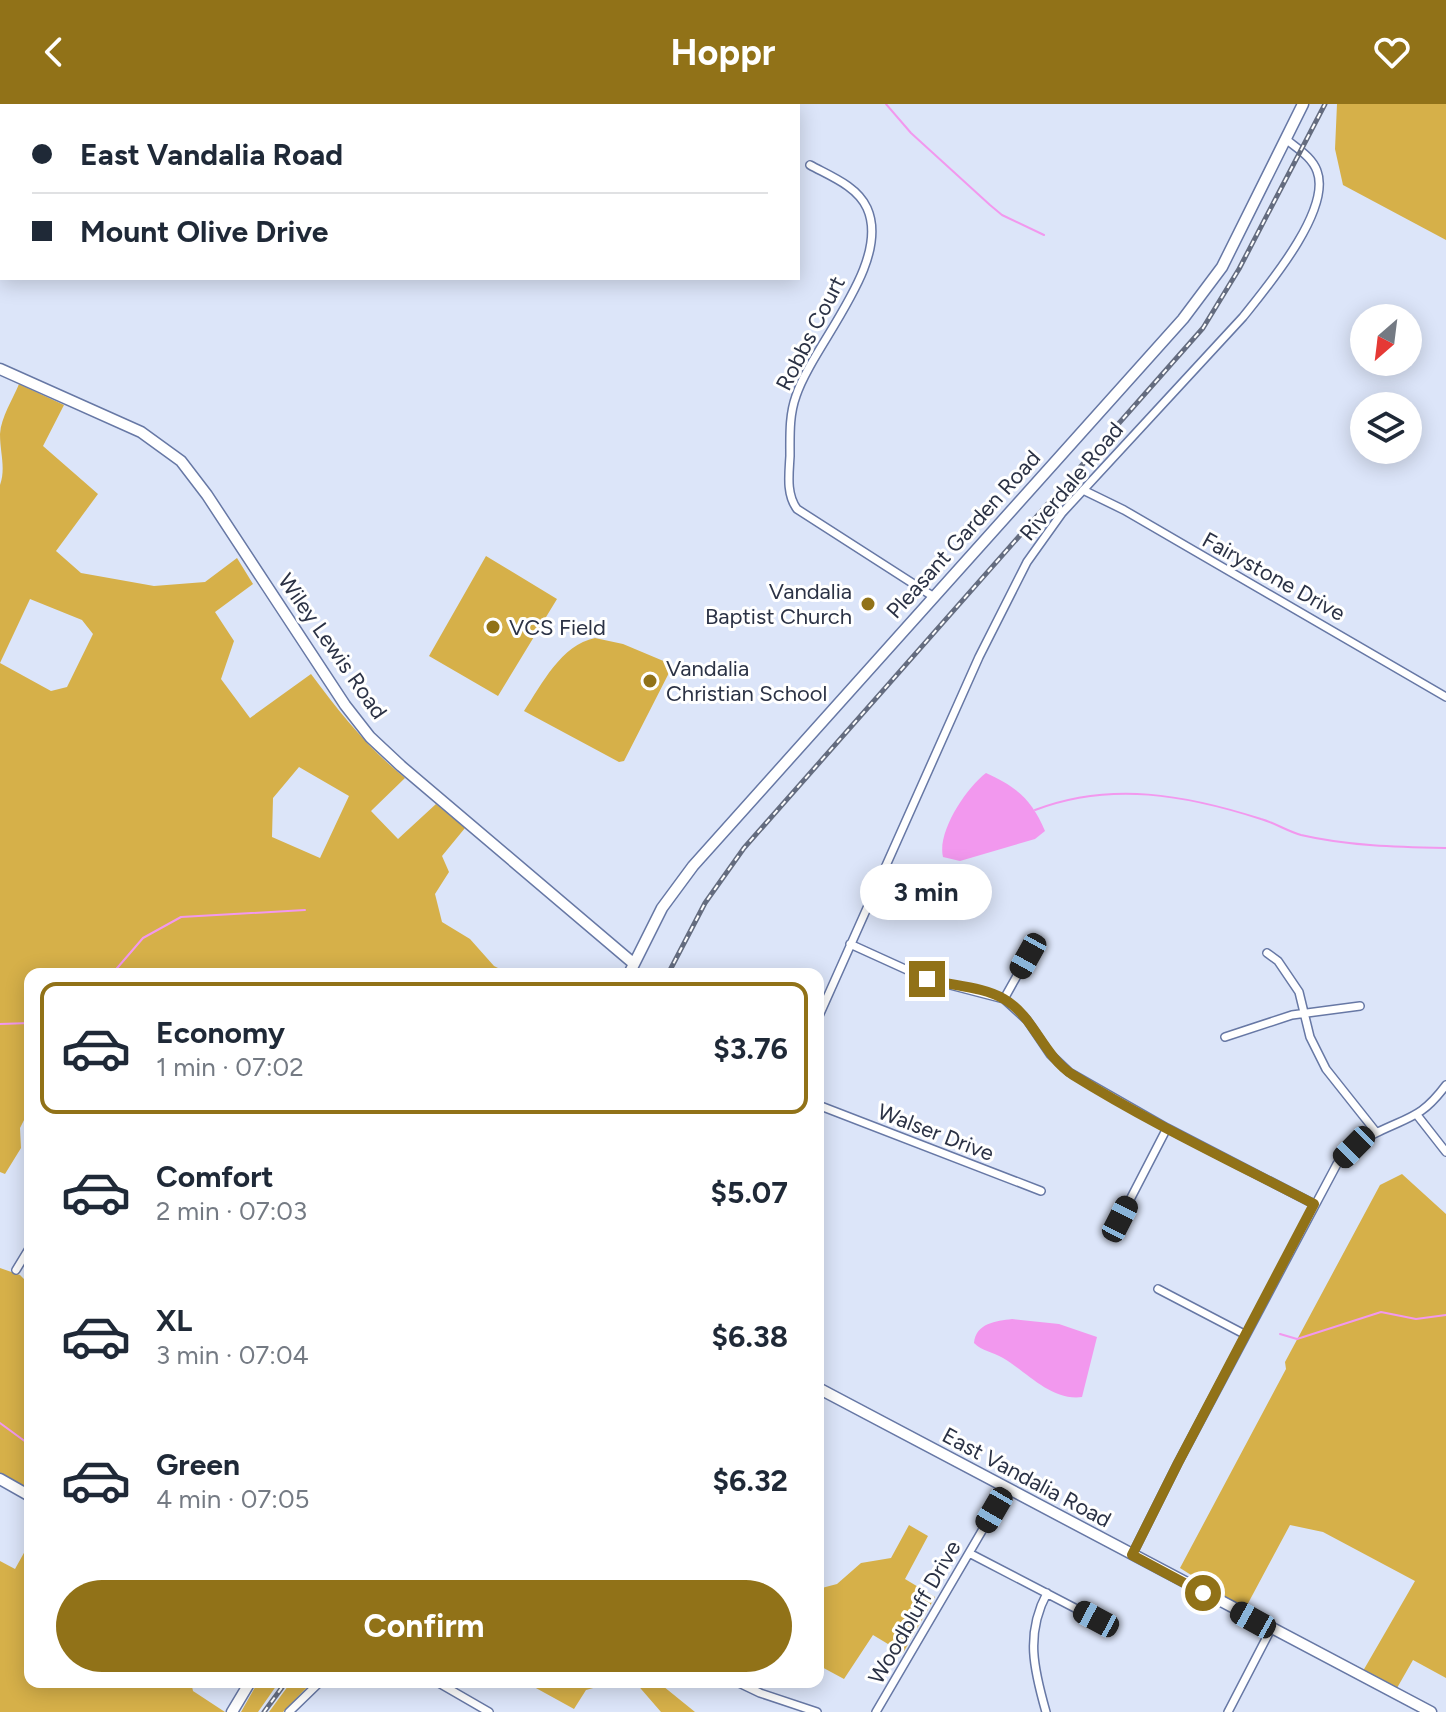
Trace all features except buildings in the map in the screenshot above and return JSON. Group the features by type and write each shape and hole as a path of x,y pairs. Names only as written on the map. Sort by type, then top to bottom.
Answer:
{"street":[{"name":"Pleasant Garden Road","path":"632,968 662,908 693,866 1183,319 1222,267 1303,104"},
{"name":"Riverdale Road","path":"824,1004 1012,588 1042,539 1083,490 1243,317 1299,238 1314,208 1319,181 1311,160 1287,140"},
{"name":"Robbs Court","path":"810,165 855,191 866,206 873,235 870,252 855,286 796,396 791,427 790,491 797,509 934,597"},
{"name":"Wiley Lewis Road","path":"0,369 130,426 181,461 207,495 345,705 370,737 630,968"},
{"name":"Fairystone Drive","path":"1083,490 1124,510 1446,697"},
{"path":"850,944 927,979 1004,999 1027,1020 1050,1054 1069,1072 1167,1128 1314,1204"},
{"path":"1267,953 1278,961 1292,980 1320,1060 1376,1132"},
{"path":"1004,999 1028,956"},
{"path":"1225,1037 1305,1013 1360,1006"},
{"path":"1132,1555 1337,1164 1376,1132 1417,1115 1446,1085"},
{"name":"Walser Drive","path":"824,1107 1041,1191"},
{"path":"1417,1115 1446,1152"},
{"path":"1120,1219 1167,1128"},
{"path":"16,1270 24,1257"},
{"path":"1158,1289 1246,1335"},
{"name":"East Vandalia Road","path":"824,1391 1431,1712"},
{"path":"0,1479 24,1493"},
{"name":"Woodbluff Drive","path":"876,1712 1007,1488"},
{"path":"969,1553 1096,1619"},
{"path":"1046,1712 1034,1671 1032,1650 1034,1626 1047,1593"},
{"path":"1228,1712 1271,1629"},
{"path":"232,1712 246,1688"},
{"path":"289,1712 314,1688"},
{"path":"447,1688 489,1712"},
{"path":"750,1688 817,1712"}],"shaded area":[{"path":"1337,104 1446,104 1446,240 1343,185 1335,149"},
{"path":"19,384 64,405 43,446 98,494 56,551 81,573 154,586 205,582 237,558 253,584 215,612 234,641 221,679 250,718 311,674 355,729 405,778 371,811 398,839 436,804 465,828 442,856 449,872 435,894 442,922 470,939 498,968 24,968 24,1120 20,1128 21,1148 5,1174 0,1172 0,663 0,485 3,466 0,434","holes":["30,599 82,620 93,634 67,687 51,691 0,663","299,767 349,796 320,858 272,837 273,798"]},
{"name":"VCS Field","path":"486,556 557,599 498,696 429,656"},
{"path":"595,638 623,644 673,665 624,761 619,762 524,711 562,657 583,642"},
{"path":"986,773 1022,796 1035,811 1045,831 1035,839 960,861 943,857 944,835 955,811"},
{"path":"1402,1174 1446,1214 1446,1678 1413,1660 1397,1688 1363,1671 1415,1581 1323,1532 1290,1525 1245,1609 1180,1568 1380,1185"},
{"path":"0,1268 24,1279 24,1487 0,1473"},
{"path":"1012,1319 1059,1324 1097,1337 1082,1397 1060,1395 1050,1390 1003,1358 974,1343 983,1327"},
{"path":"909,1525 928,1536 905,1579 935,1597 903,1653 873,1635 844,1679 824,1668 824,1587 837,1584 861,1563 891,1558"},
{"path":"24,1553 24,1688 192,1688 225,1712 0,1712 0,1561 15,1569"},
{"path":"255,1688 275,1688 258,1712 241,1712"},
{"path":"287,1688 306,1688 283,1712 269,1712"},
{"path":"536,1688 593,1688 586,1690 574,1709"},
{"path":"640,1688 665,1688 695,1712 661,1712"}],"waterway":[{"path":"886,104 911,133 1002,215 1044,235"},
{"path":"1035,810 1092,796 1148,795 1205,803 1319,839 1446,848"},
{"path":"117,968 143,938 181,917 305,910"},
{"path":"0,1024 24,1023"},
{"path":"1280,1334 1297,1339 1381,1312 1416,1319 1446,1315"},
{"path":"0,1423 24,1441"}],"railway":[{"path":"671,968 705,903 744,848 1203,328 1239,269 1325,104"},
{"path":"264,1712 282,1688"}],"place":[{"name":"Vandalia Baptist Church","path":"868,604"},
{"name":"VCS Field","path":"493,627"},
{"name":"Vandalia Christian School","path":"650,681"}],"route":[{"path":"927,979 1004,999 1027,1020 1050,1054 1069,1072 1167,1128 1314,1204 1132,1555 1203,1593"}]}
